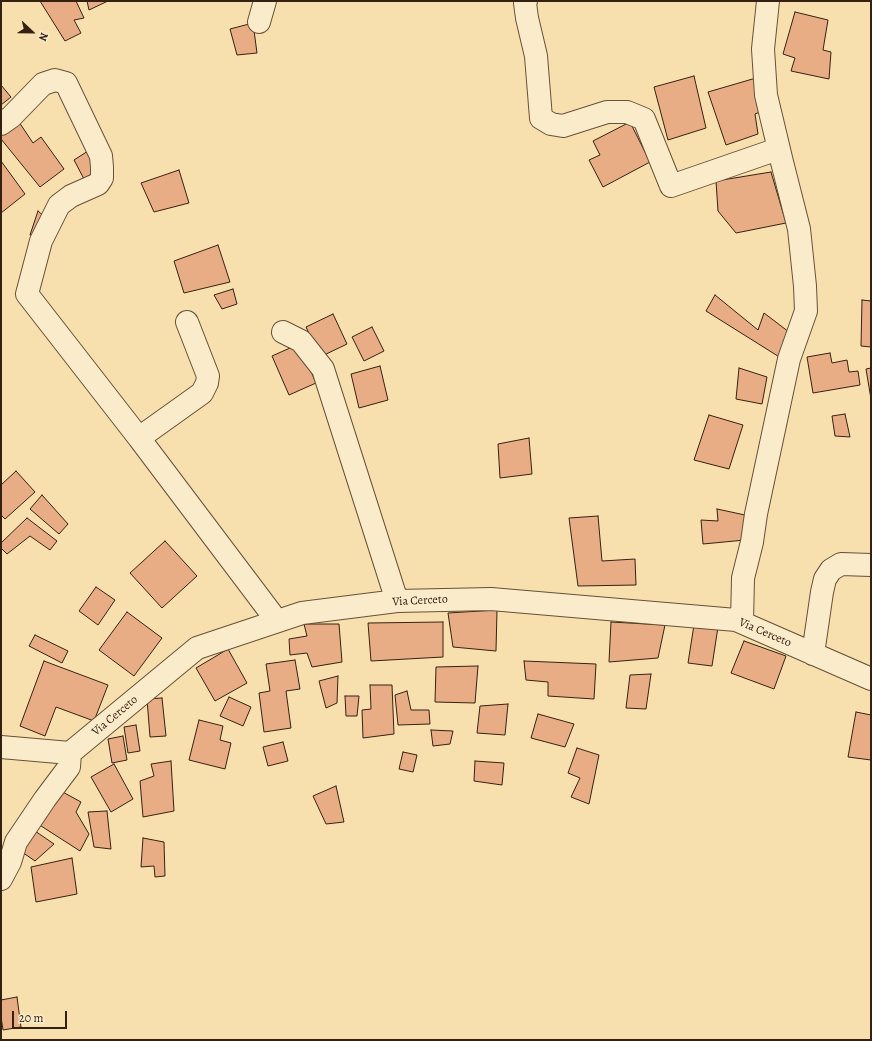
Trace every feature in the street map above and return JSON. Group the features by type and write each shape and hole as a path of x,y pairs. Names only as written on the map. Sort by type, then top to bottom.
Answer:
{"street":[{"path":"259,22 265,1"},
{"path":"526,1 527,18 536,56 541,118 551,124 563,126 607,112 627,112 644,119 671,186 778,149"},
{"path":"742,622 743,578 752,542 756,514 789,359 806,311 799,229 778,149 766,95 763,49 768,1"},
{"path":"1,124 11,117 43,84 56,80 66,82 101,156 102,178 98,184 71,196 59,205 41,240 27,294 139,438 277,621"},
{"path":"139,438 202,393 207,383 208,376 187,322"},
{"path":"283,332 301,340 323,369 397,601"},
{"path":"813,654 824,579 831,570 840,564 871,564"},
{"name":"Via Cerceto","path":"70,753 196,648 302,613 397,601 491,599 736,620 871,679"},
{"path":"1,748 70,753 69,767 16,842 10,862 1,879"}],"building":[{"path":"40,1 76,1 84,18 74,20 81,33 65,41"},
{"path":"87,1 108,1 89,10"},
{"path":"795,12 828,20 823,50 831,52 829,79 791,71 795,58 783,54"},
{"path":"253,23 257,53 237,55 230,29"},
{"path":"694,76 706,128 668,140 654,87"},
{"path":"756,78 760,112 755,114 758,134 726,145 708,92"},
{"path":"1,85 11,97 1,105"},
{"path":"17,119 33,143 41,137 64,169 40,187 1,139 1,132"},
{"path":"630,122 650,162 603,187 589,160 600,155 593,141"},
{"path":"88,151 96,171 84,179 74,160"},
{"path":"1,161 25,194 1,213"},
{"path":"179,170 189,203 154,212 141,183"},
{"path":"771,172 786,223 736,233 718,211 716,181"},
{"path":"38,211 47,219 37,236 30,235"},
{"path":"218,245 230,282 184,293 174,261"},
{"path":"233,289 237,304 222,309 214,295"},
{"path":"715,295 758,330 764,313 789,332 783,341 788,346 781,358 706,311"},
{"path":"862,300 871,301 871,347 861,346"},
{"path":"333,314 347,344 320,357 306,327"},
{"path":"372,327 384,351 364,361 352,337"},
{"path":"299,344 316,383 289,395 272,356"},
{"path":"830,353 832,363 847,360 849,372 858,371 860,385 813,393 807,357"},
{"path":"380,366 388,400 359,408 351,374"},
{"path":"739,368 767,377 762,404 736,399"},
{"path":"871,368 871,399 866,369"},
{"path":"845,414 850,437 835,436 832,416"},
{"path":"709,415 743,425 729,469 694,460"},
{"path":"529,438 532,474 500,478 498,444"},
{"path":"16,471 35,492 5,519 1,515 1,485"},
{"path":"42,495 68,524 59,534 30,509"},
{"path":"717,509 745,515 745,540 703,544 701,520 718,521"},
{"path":"598,516 602,561 635,559 636,585 578,586 569,518"},
{"path":"27,518 57,541 50,550 30,536 7,554 1,548 1,543"},
{"path":"165,541 197,576 162,608 130,573"},
{"path":"96,587 115,600 98,625 79,611"},
{"path":"497,610 496,651 453,647 448,613"},
{"path":"127,612 162,638 134,676 99,650"},
{"path":"443,622 443,657 371,661 368,623"},
{"path":"611,622 665,625 658,658 609,662"},
{"path":"304,624 339,624 342,662 312,667 307,653 290,655 289,639 307,636"},
{"path":"694,625 718,627 712,666 688,663"},
{"path":"35,635 68,651 62,663 29,646"},
{"path":"744,641 786,656 774,689 731,673"},
{"path":"228,649 247,683 215,701 196,668"},
{"path":"295,660 300,689 286,691 291,728 264,732 259,693 270,691 266,664"},
{"path":"44,661 108,685 94,721 56,707 45,736 20,726"},
{"path":"524,661 596,664 594,699 548,696 548,682 526,680"},
{"path":"478,666 475,703 435,702 436,667"},
{"path":"651,674 646,709 626,708 630,675"},
{"path":"338,676 337,703 326,708 319,681"},
{"path":"370,685 392,685 394,734 363,738 362,710 371,709"},
{"path":"407,691 411,710 429,710 430,724 398,725 395,695"},
{"path":"345,696 359,696 357,716 346,716"},
{"path":"229,697 251,707 243,726 220,716"},
{"path":"162,698 166,736 150,737 147,699"},
{"path":"508,704 505,735 477,733 480,706"},
{"path":"856,712 871,715 871,760 848,757"},
{"path":"538,714 574,724 565,747 531,738"},
{"path":"199,720 223,726 220,740 231,743 225,769 189,760"},
{"path":"136,725 140,751 128,753 124,727"},
{"path":"431,730 453,731 450,744 433,746"},
{"path":"123,736 127,760 112,763 108,739"},
{"path":"283,742 288,761 268,766 263,747"},
{"path":"577,748 599,755 589,804 571,797 580,778 568,773"},
{"path":"403,752 417,755 413,772 399,769"},
{"path":"171,761 174,811 143,817 140,781 154,776 151,764"},
{"path":"475,761 504,763 502,785 474,781"},
{"path":"114,764 133,799 111,812 91,777"},
{"path":"336,786 344,822 326,824 313,796"},
{"path":"59,790 81,802 76,812 89,834 80,851 38,824"},
{"path":"107,811 111,849 94,847 88,812"},
{"path":"35,831 54,844 35,861 22,852"},
{"path":"143,838 164,842 165,876 155,877 154,866 141,867"},
{"path":"72,858 77,894 36,902 31,867"},
{"path":"17,997 21,1027 3,1030 1,1000"}]}
